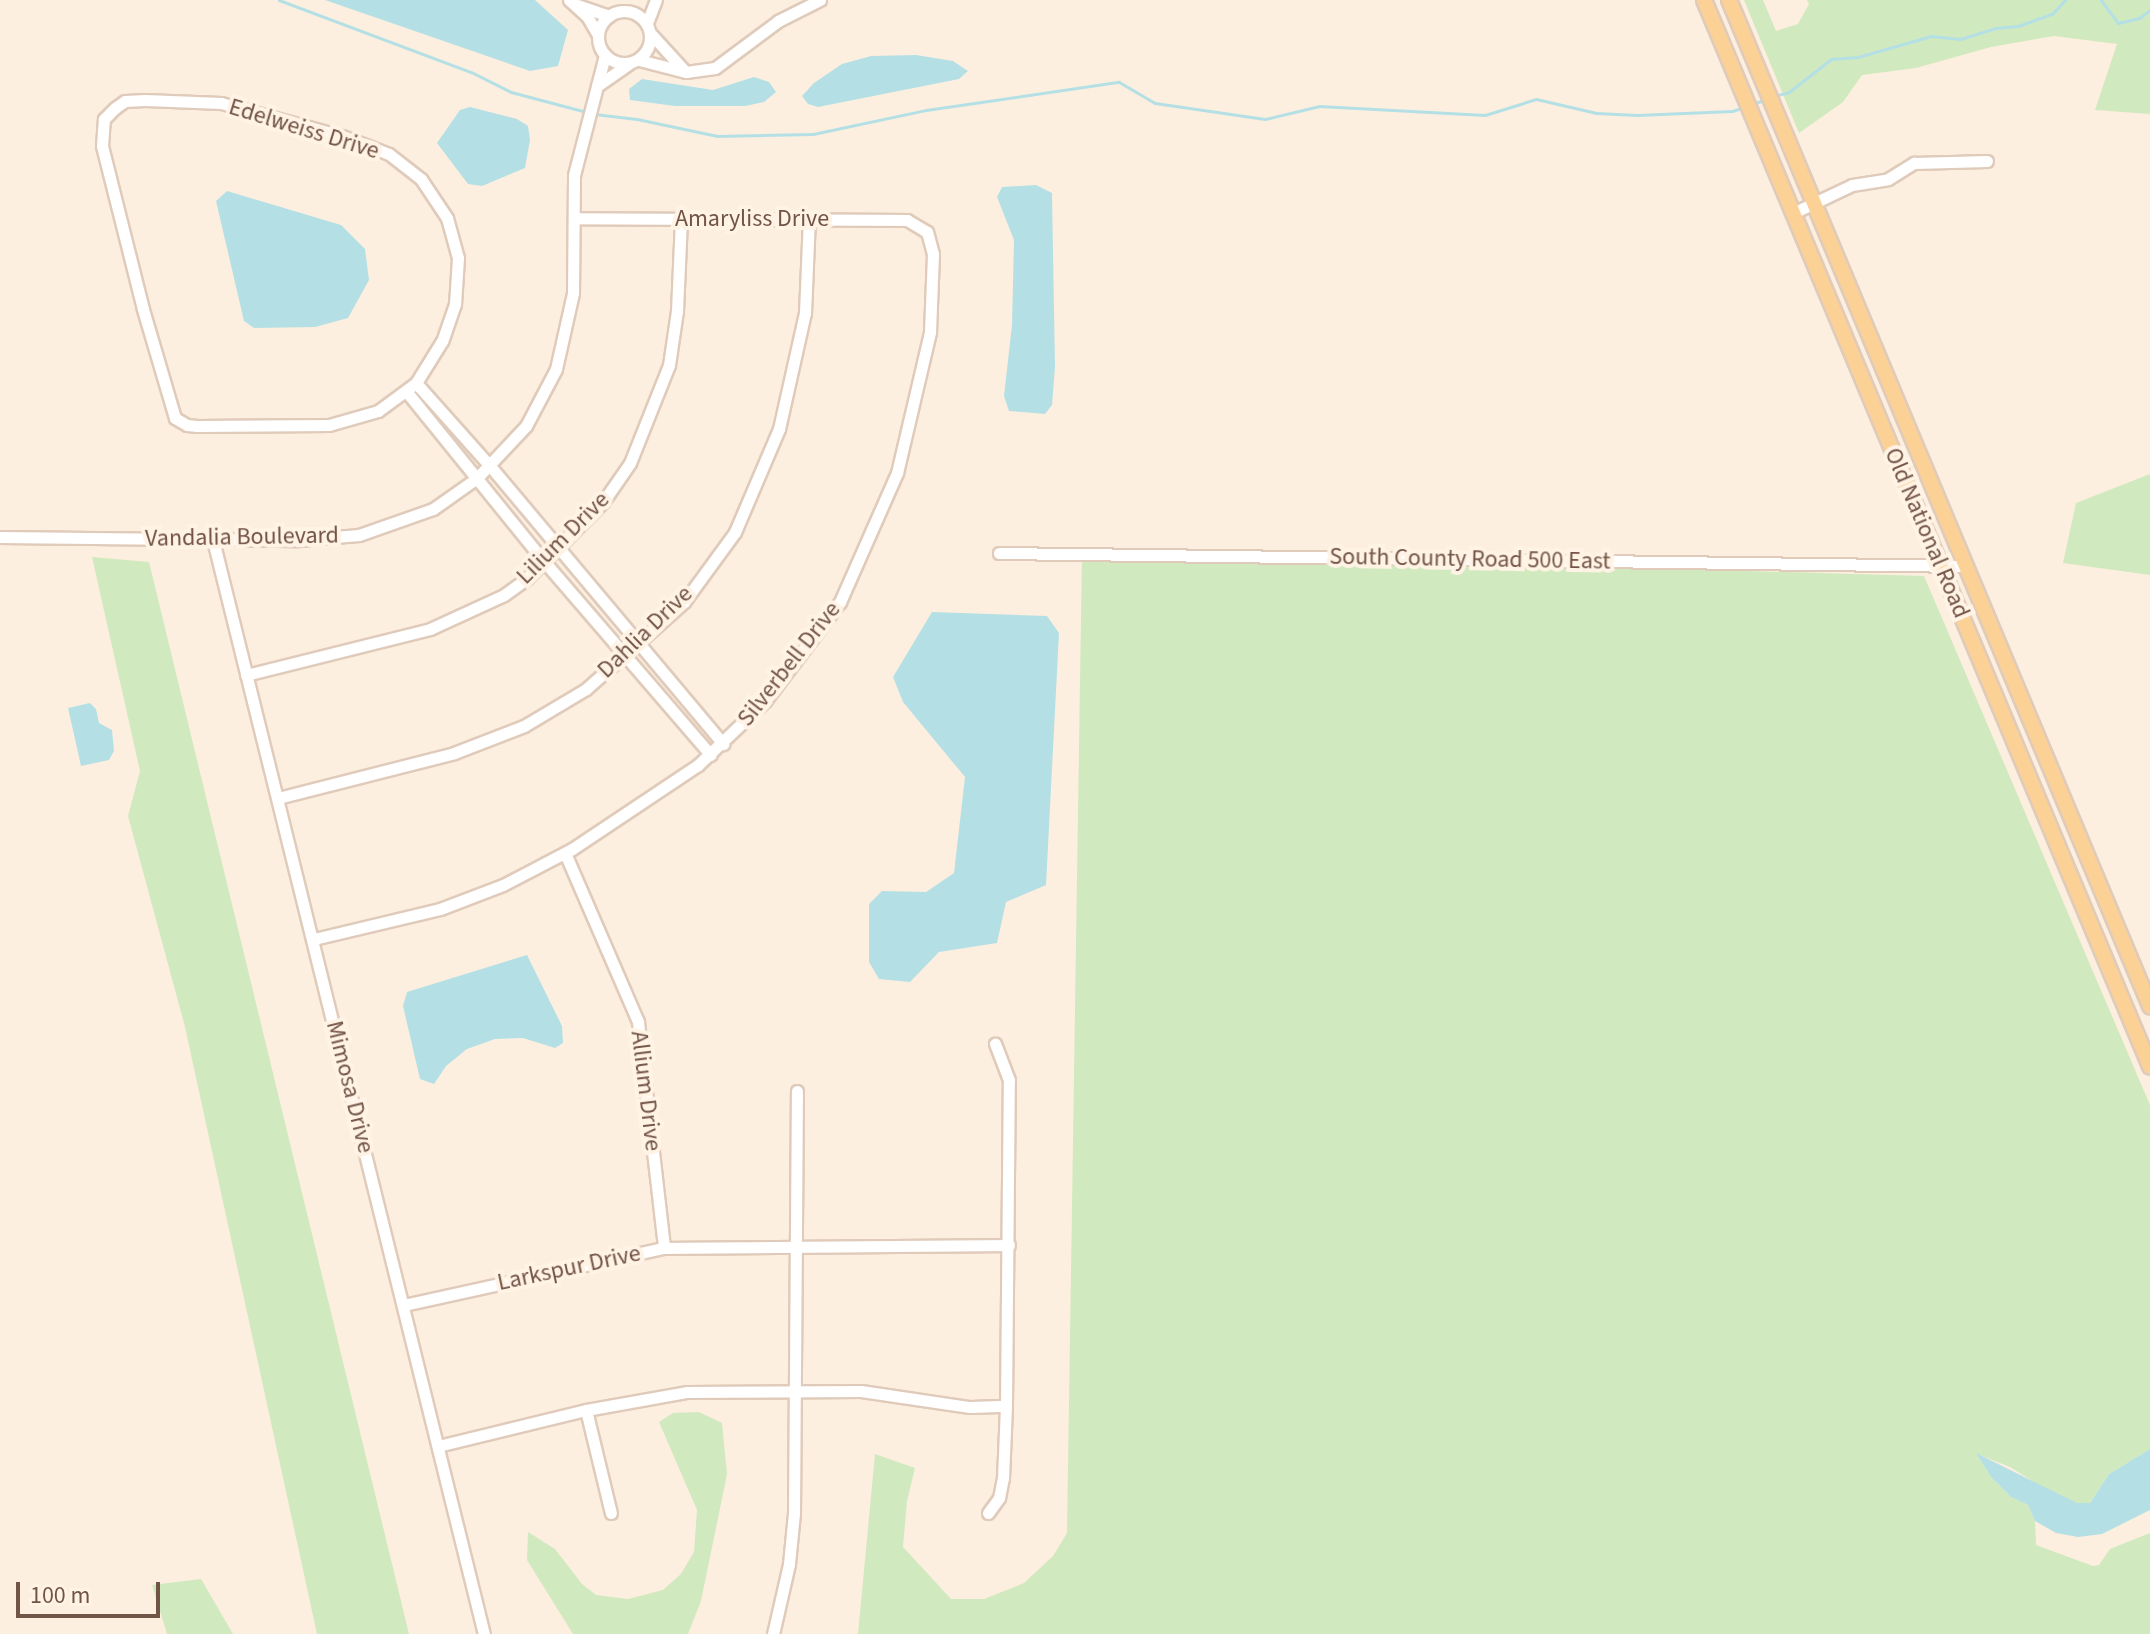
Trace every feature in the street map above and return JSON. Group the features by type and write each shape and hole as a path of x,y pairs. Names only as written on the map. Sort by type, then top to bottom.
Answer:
{"main road":[{"name":"Old National Road","path":"1704,0 2150,1066"},
{"name":"Old National Road","path":"1729,0 2150,1006"}],"street":[{"path":"570,2 609,16 626,11 640,0"},
{"path":"597,86 649,49 649,28 656,0"},
{"path":"570,2 587,16 605,55 620,64 634,62 686,72 725,64 778,21 820,0"},
{"path":"626,11 649,28 686,72"},
{"path":"598,35 609,16"},
{"name":"Vandalia Boulevard","path":"0,537 299,540 359,535 433,509 477,478 526,426 556,369 573,293 574,175 605,55"},
{"name":"Edelweiss Drive","path":"136,101 221,103 342,136 389,154 421,179 447,218 458,258 455,304 442,341 411,387 378,411 329,425 197,426 187,425 175,418 143,309 102,146 104,119 115,108 136,101"},
{"path":"1793,213 1852,185 1888,179 1914,163 1987,161"},
{"name":"Amaryliss Drive","path":"574,218 907,220 927,232"},
{"name":"Lilium Drive","path":"246,675 430,629 504,595 558,549 603,502 630,463 651,418 669,365 677,311 681,219"},
{"name":"Dahlia Drive","path":"278,798 490,741 557,708 639,645 684,602 735,532 779,429 805,313 809,219"},
{"name":"Silverbell Drive","path":"314,939 440,909 503,885 565,853 679,781 723,744 765,701 840,602 897,473 930,332 933,254 927,232"},
{"path":"411,387 490,466 723,744"},
{"path":"411,387 477,478 543,560 711,755"},
{"name":"Mimosa Drive","path":"213,540 484,1634"},
{"name":"South County Road 500 East","path":"999,553 1966,566"},
{"name":"Allium Drive","path":"565,853 638,1022 664,1248"},
{"path":"988,1513 999,1498 1003,1478 1009,1245 1009,1080 1006,1065 995,1044"},
{"path":"773,1634 792,1536 797,1391 797,1091"},
{"name":"Larkspur Drive","path":"404,1305 664,1248 1009,1245"},
{"path":"438,1446 662,1394 861,1391 970,1407 1006,1406"},
{"path":"586,1410 611,1513"}],"green space":[{"path":"1744,0 1763,0 1776,31 1798,24 1809,4 1807,0 2150,0 2150,114 2095,110 2117,44 2054,36 1991,47 1916,68 1862,75 1843,102 1799,133"},
{"path":"2150,474 2150,575 2063,563 2076,503"},
{"path":"1082,552 1924,576 2150,1105 2150,1449 2109,1474 2090,1503 2058,1497 2010,1467 1977,1454 1991,1477 2011,1497 2028,1505 2035,1521 2036,1545 2093,1566 2099,1565 2110,1549 2150,1533 2150,1634 858,1634 875,1454 915,1468 907,1501 903,1547 951,1599 984,1599 1024,1583 1053,1556 1067,1533"},
{"path":"92,557 149,562 409,1634 317,1634 185,1027 128,816 140,771"},
{"path":"699,1412 722,1423 727,1474 701,1601 688,1634 573,1634 527,1560 528,1532 555,1549 582,1584 596,1595 628,1599 663,1590 681,1574 694,1552 697,1510 659,1422 673,1413"},
{"path":"201,1579 233,1634 167,1634 152,1585"}],"water":[{"path":"325,0 535,0 568,30 558,66 530,71"},
{"path":"916,55 953,61 968,71 959,79 818,107 808,104 802,96 814,83 842,64 871,56"},
{"path":"754,77 769,82 776,92 764,102 745,106 675,106 630,100 629,89 642,79 713,90"},
{"path":"470,107 517,119 528,126 530,140 525,168 482,186 468,184 437,143 460,110"},
{"path":"1036,185 1052,193 1055,367 1052,405 1045,414 1009,411 1004,396 1012,325 1014,240 997,197 1002,187"},
{"path":"227,191 341,225 365,249 369,280 348,318 315,327 254,328 244,321 216,201"},
{"path":"932,612 1047,616 1059,633 1046,885 1006,902 997,943 939,952 910,982 879,979 869,962 869,904 882,891 926,892 954,873 965,777 903,702 893,677"},
{"path":"90,703 96,709 99,723 112,730 114,751 109,760 81,766 68,708"},
{"path":"527,955 562,1026 563,1043 555,1048 523,1038 495,1039 467,1049 446,1066 434,1084 420,1079 403,1006 407,992"},
{"path":"2150,1449 2150,1510 2102,1534 2078,1537 2056,1533 2035,1521 2028,1505 2011,1497 1991,1477 1976,1453 2077,1503 2090,1503 2109,1474"}],"waterway":[{"path":"279,0 471,72 511,92 586,112"},
{"path":"1778,95 1789,92 1831,59 1858,57 1931,36 1960,39 1995,28 2018,26 2053,13 2065,0"},
{"path":"2101,0 2118,23 2139,18 2150,10"},
{"path":"594,114 637,119 717,136 813,134 926,110 1119,82 1155,103 1265,119 1319,106 1485,115 1536,99 1596,113 1637,115 1732,111 1745,107"},
{"path":"1752,104 1761,101"}]}
